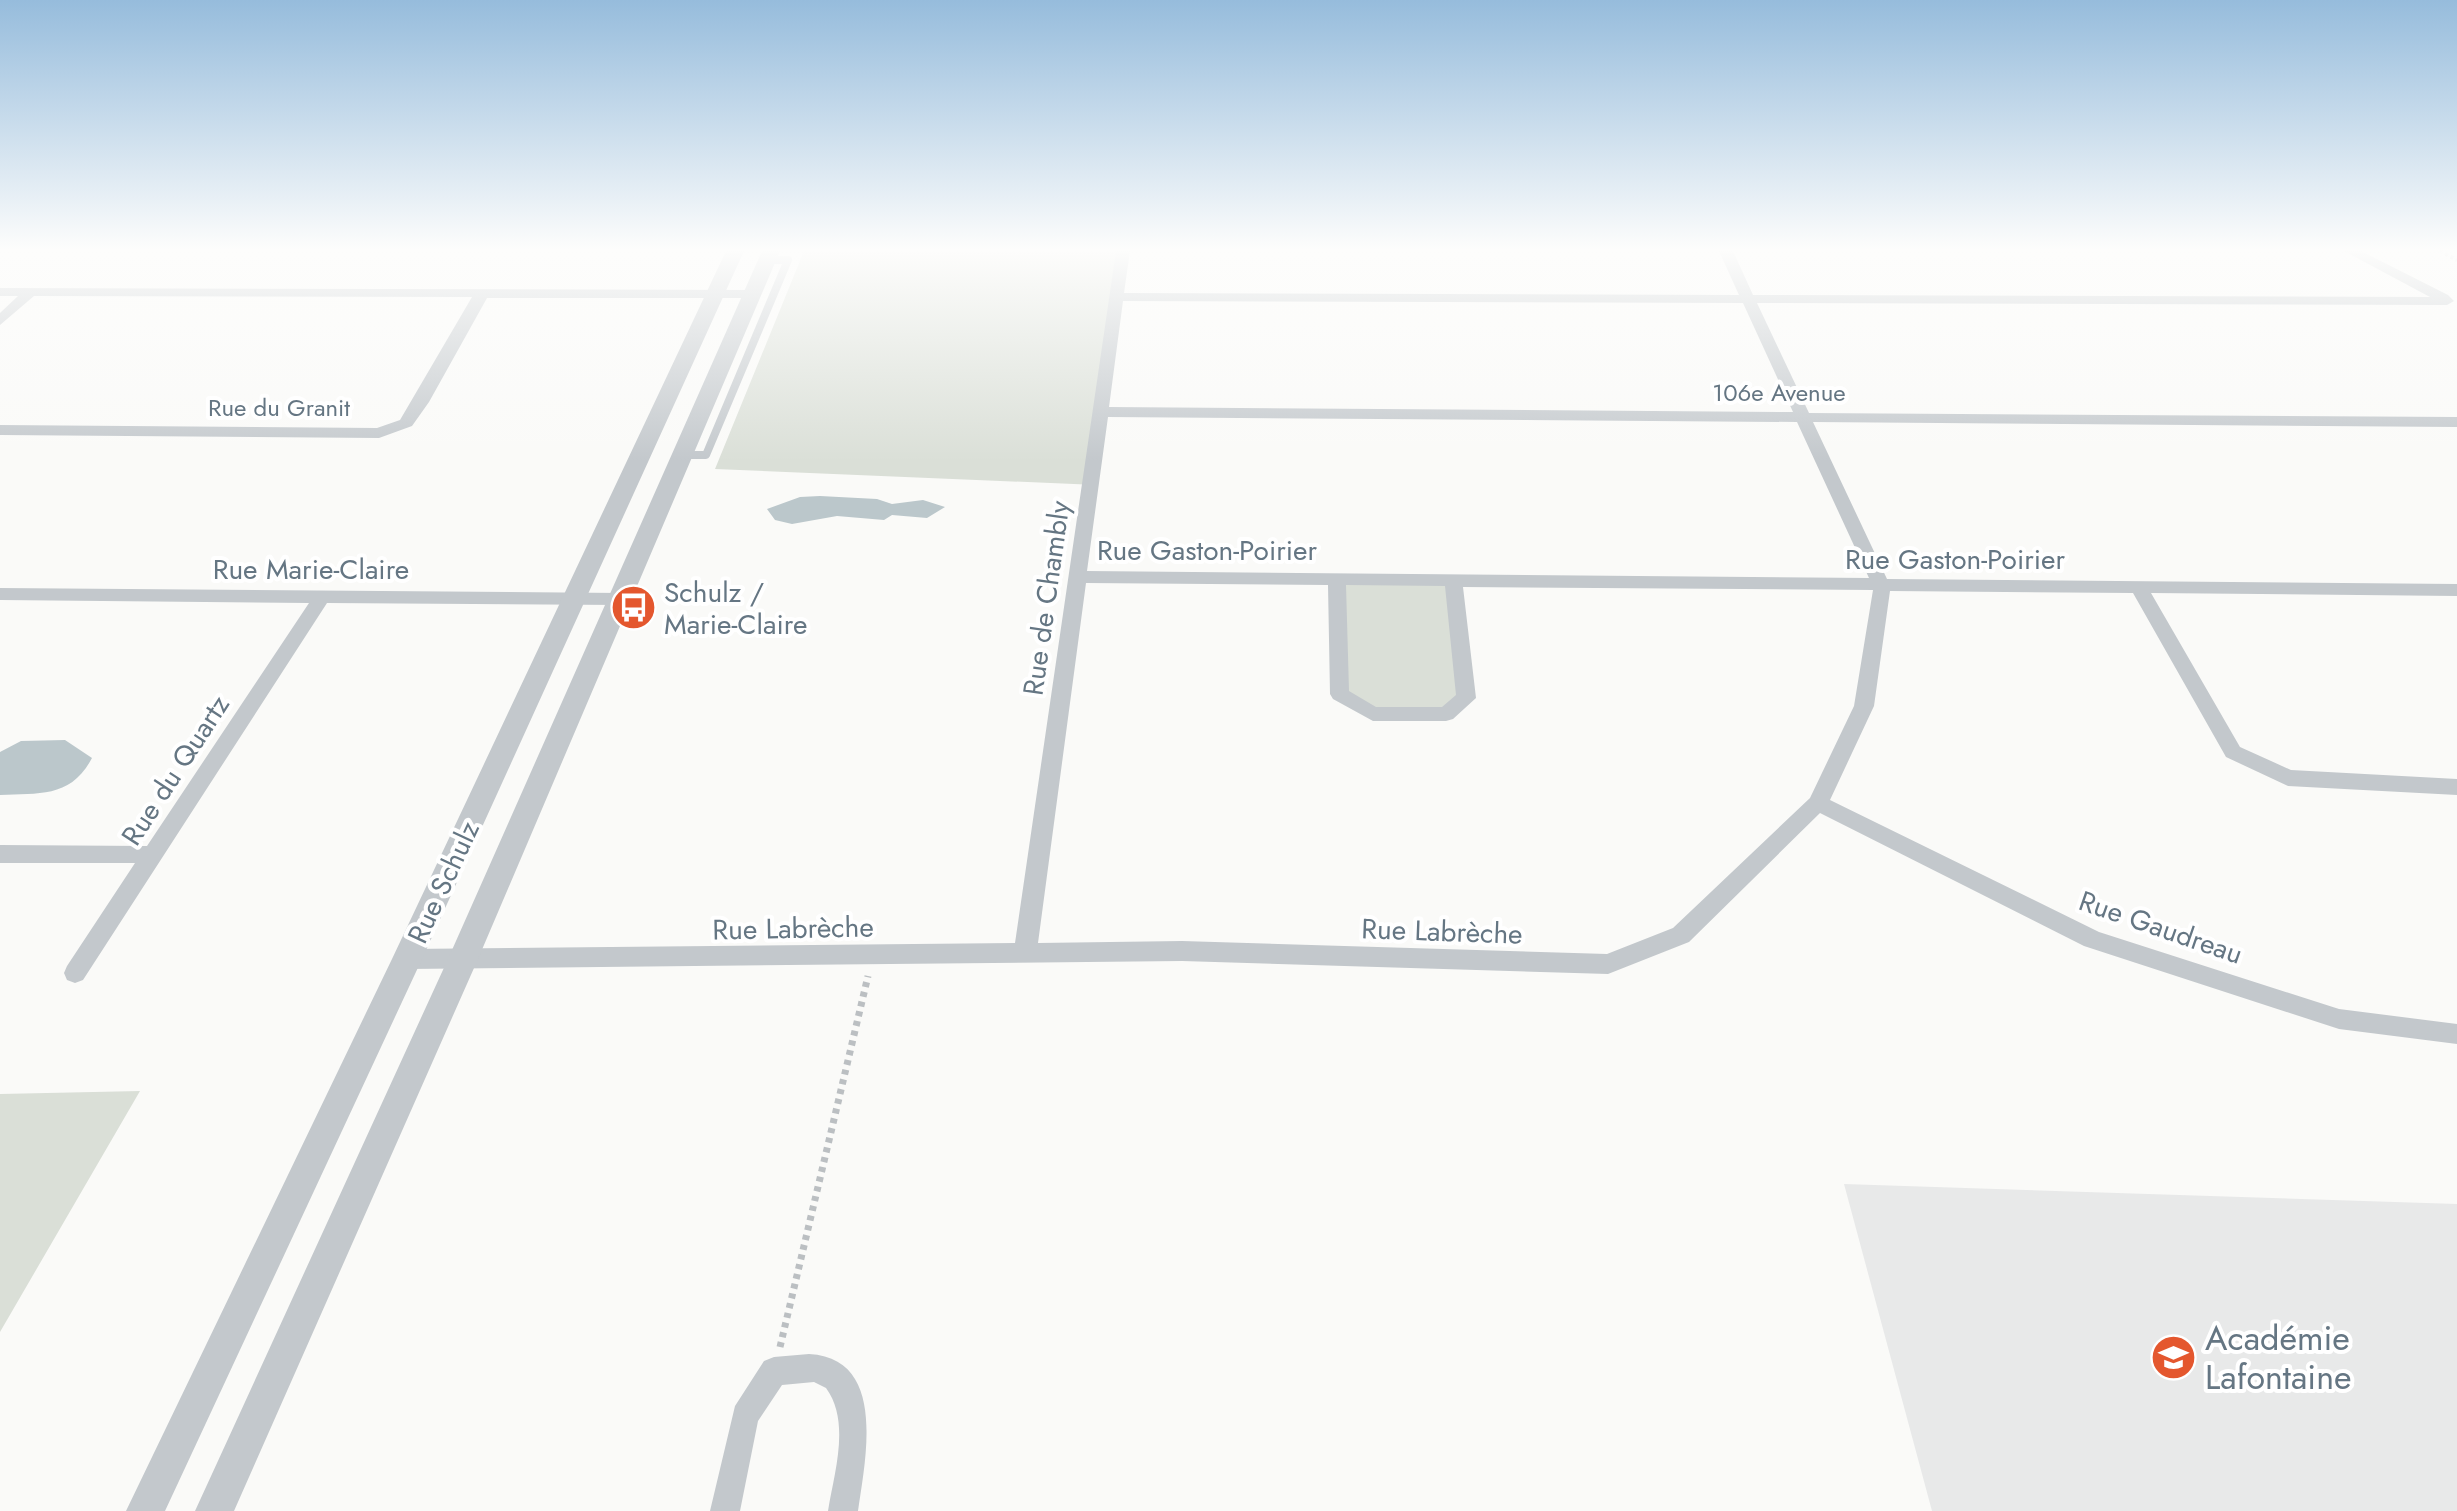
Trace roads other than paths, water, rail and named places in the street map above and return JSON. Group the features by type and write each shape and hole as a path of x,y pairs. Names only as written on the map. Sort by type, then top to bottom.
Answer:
{"street":[{"name":"Rue du Granit","path":"0,430 379,433 406,423 466,322"},
{"name":"Rue Schulz","path":"145,1511 407,959 703,322"},
{"name":"Rue Schulz","path":"214,1511 463,959 742,322"},
{"name":"Rue de Chambly","path":"1025,953 1113,322"},
{"path":"1758,322 1882,587"},
{"path":"662,410 703,410"},
{"name":"106e Avenue","path":"1100,412 2457,422"},
{"name":"Rue Gaston-Poirier","path":"1077,577 1882,587 2457,590"},
{"name":"Rue Gaston-Poirier","path":"1337,579 1340,694 1373,714 1446,714 1466,698 1453,581"},
{"name":"Rue Labrèche","path":"407,959 1182,951 1608,964 1681,935 1818,803 1864,706 1882,587"},
{"path":"2140,589 2233,752 2288,778 2457,787"},
{"name":"Rue Marie-Claire","path":"0,594 621,599"},
{"name":"Rue du Quartz","path":"75,973 321,598"},
{"name":"Rue Gaudreau","path":"1818,803 2092,939 2339,1019 2457,1034"},
{"path":"0,854 153,855"},
{"path":"725,1511 745,1416 774,1371 818,1369 842,1382 854,1409 843,1511"}],"lane":[{"path":"683,455 706,455 762,322"}],"place":[{"name":"Schulz / Marie-Claire","path":"633,608"},
{"name":"Académie Lafontaine","path":"2174,1358"}]}
